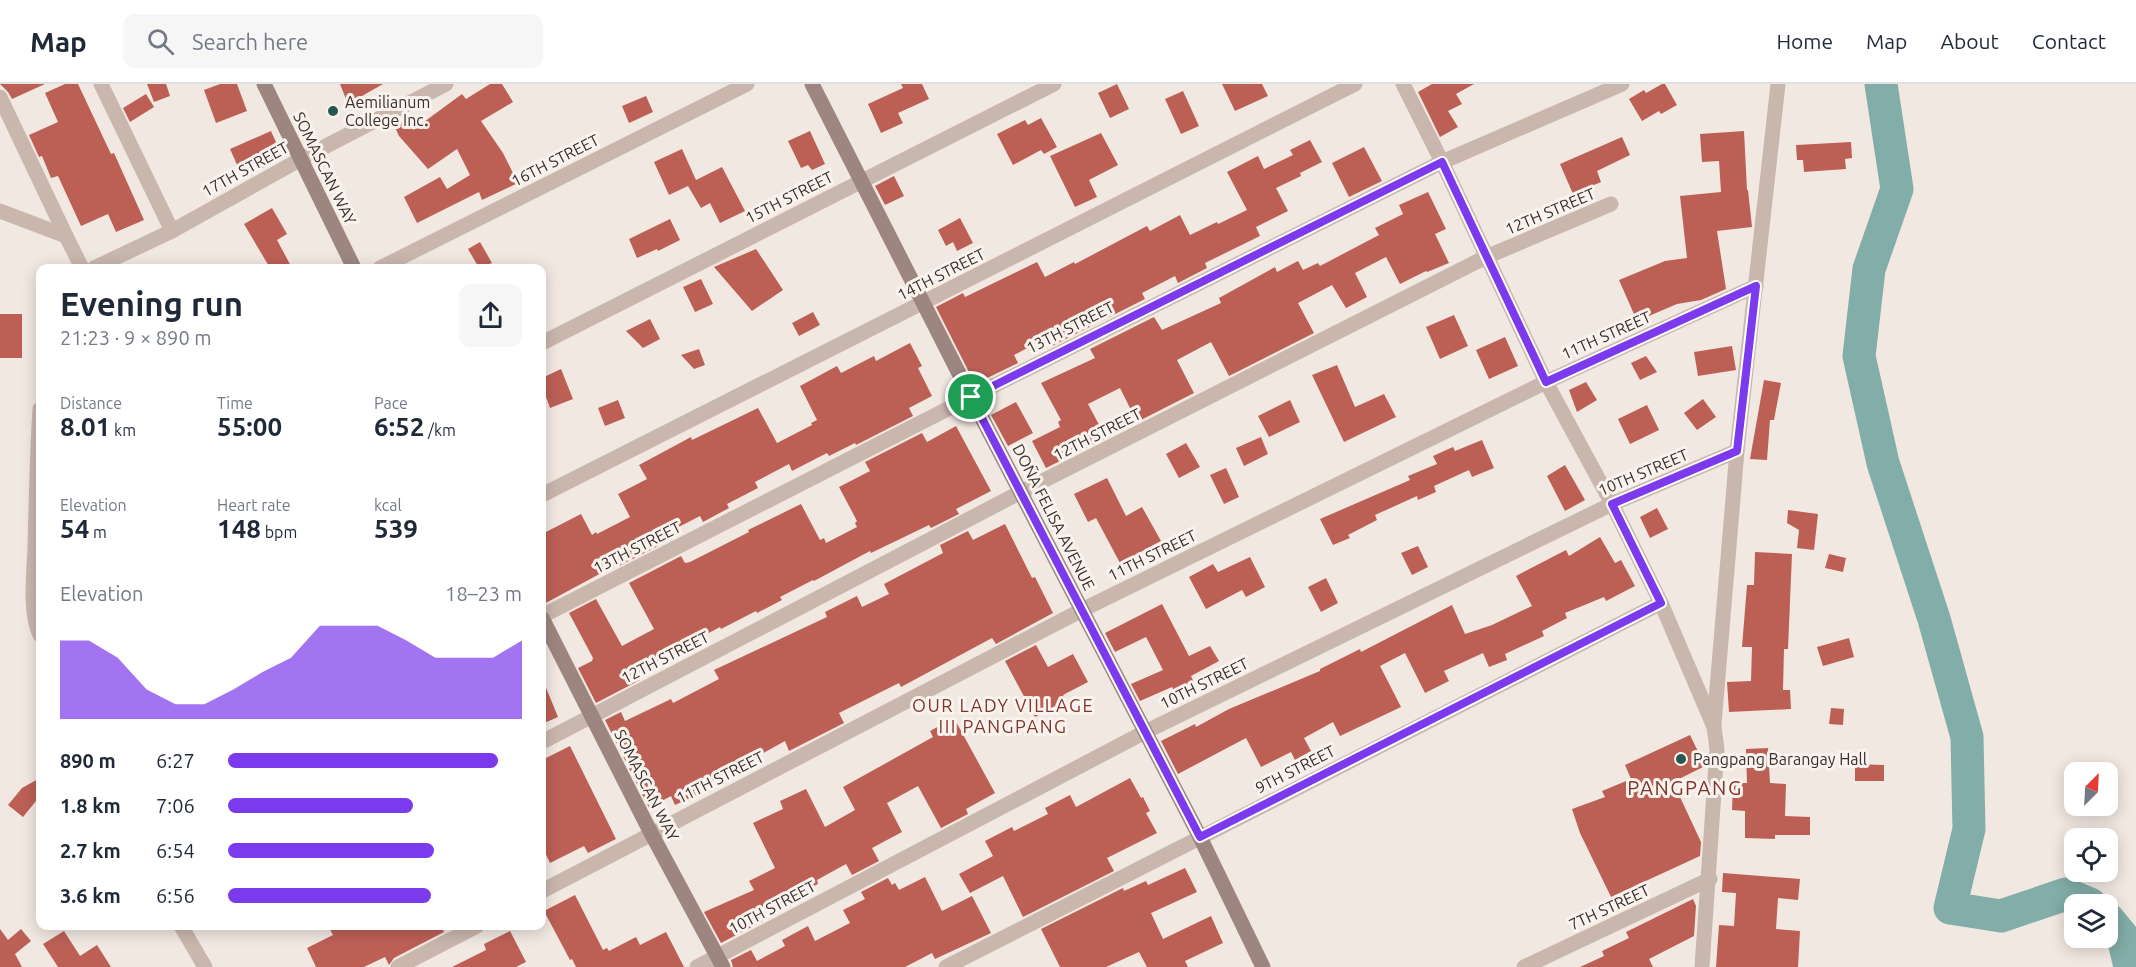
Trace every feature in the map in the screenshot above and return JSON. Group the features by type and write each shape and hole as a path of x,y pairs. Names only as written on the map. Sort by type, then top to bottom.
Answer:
{"street":[{"path":"101,84 172,231"},
{"name":"SOMASCAN WAY","path":"264,84 352,264"},
{"name":"17TH STREET","path":"102,264 172,231 301,159 446,84"},
{"name":"16TH STREET","path":"388,264 747,84"},
{"name":"DOÑA FELISA AVENUE","path":"812,84 971,397 1200,837 1260,966"},
{"name":"15TH STREET","path":"546,341 1054,84"},
{"name":"14TH STREET","path":"546,493 1355,84"},
{"path":"1403,84 1546,382 1612,504 1661,603 1714,727"},
{"name":"13TH STREET","path":"546,615 971,397 1442,162 1622,84"},
{"path":"1702,967 1710,879 1717,748 1714,727 1737,451 1778,84"},
{"path":"0,97 80,264"},
{"name":"12TH STREET","path":"546,740 1021,492 1486,257 1611,204"},
{"path":"0,211 66,237"},
{"name":"11TH STREET","path":"546,889 1082,610 1546,382 1756,286"},
{"name":"10TH STREET","path":"697,967 721,962 1145,732 1612,504 1737,451"},
{"name":"9TH STREET","path":"946,967 1661,603"},
{"name":"SOMASCAN WAY","path":"546,625 651,833 721,962"},
{"name":"7TH STREET","path":"1524,967 1710,879"},
{"path":"187,930 205,967"},
{"path":"398,967 469,930"}],"building":[{"path":"0,84 45,84 12,99"},
{"path":"65,84 78,84 111,154 114,153 144,220 116,232 108,214 81,226 58,176 51,178 42,156 39,157 29,135 58,122 45,93"},
{"path":"147,84 166,84 170,96 154,102"},
{"path":"220,84 237,84 247,111 216,123 204,90"},
{"path":"340,84 383,84 348,104"},
{"path":"490,84 502,84 513,102 481,121 503,153 518,183 482,200 479,192 417,223 404,197 440,177 447,189 470,175 457,149 428,169 399,136 394,125 408,119 413,130 462,94 466,99"},
{"path":"901,84 922,84 929,99 898,113 903,123 881,133 868,104 903,88"},
{"path":"1117,84 1129,109 1110,118 1098,93"},
{"path":"1222,84 1262,84 1268,96 1235,111"},
{"path":"1432,84 1474,84 1456,94 1462,104 1448,111 1458,127 1440,137 1418,92"},
{"path":"1665,84 1677,105 1661,114 1659,111 1642,121 1629,99 1644,90 1646,93"},
{"path":"1183,91 1199,126 1181,134 1165,99"},
{"path":"146,94 154,107 130,122 123,108"},
{"path":"646,96 653,112 629,123 622,106"},
{"path":"1041,118 1057,147 1044,154 1041,150 1013,165 997,134 1025,120 1028,125"},
{"path":"271,131 283,158 243,178 230,149"},
{"path":"810,131 825,164 812,170 808,165 801,168 788,141"},
{"path":"1744,131 1747,190 1752,227 1717,231 1726,289 1701,300 1677,304 1637,321 1619,280 1665,261 1687,258 1680,196 1721,192 1719,161 1702,162 1700,134"},
{"path":"1101,133 1118,165 1089,180 1097,197 1075,207 1050,156"},
{"path":"1622,137 1630,155 1597,171 1601,182 1573,194 1560,164"},
{"path":"1310,140 1322,162 1300,173 1301,176 1276,188 1288,211 1256,227 1260,236 1205,263 1207,268 1178,283 1175,276 1142,293 1145,299 1052,346 1048,337 1014,355 1018,363 975,384 936,307 963,293 965,297 1037,262 1045,277 1147,226 1150,231 1180,215 1190,235 1217,222 1218,224 1247,210 1227,172 1258,156 1264,169 1293,155 1290,150"},
{"path":"1851,142 1852,158 1845,159 1846,169 1804,172 1803,160 1797,160 1796,145"},
{"path":"1364,147 1382,181 1349,197 1332,163"},
{"path":"682,149 696,180 722,167 745,211 720,223 710,203 701,208 688,186 669,195 654,162"},
{"path":"894,176 904,196 885,205 875,186"},
{"path":"1428,192 1446,229 1435,234 1449,263 1400,284 1386,257 1355,273 1367,297 1346,308 1332,285 1298,303 1314,333 1229,376 1211,342 1177,360 1194,393 1137,422 1120,388 1088,404 1106,438 1046,468 1032,441 1060,427 1058,422 1061,420 1041,383 1095,358 1090,349 1154,317 1162,330 1221,303 1219,298 1275,267 1277,272 1298,261 1303,270 1318,263 1320,266 1379,235 1375,228 1403,214 1399,205"},
{"path":"272,208 287,234 277,240 290,264 268,264 244,224"},
{"path":"960,218 973,243 957,251 953,242 946,246 938,230"},
{"path":"670,219 680,240 637,258 629,239"},
{"path":"480,242 492,263 477,264 468,249"},
{"path":"756,249 783,290 752,311 714,267"},
{"path":"701,279 713,304 695,312 683,287"},
{"path":"813,312 820,325 799,336 792,323"},
{"path":"0,314 22,314 22,358 0,358"},
{"path":"1454,315 1468,346 1440,359 1426,327"},
{"path":"650,319 660,339 643,348 626,331"},
{"path":"1505,337 1518,366 1489,379 1476,350"},
{"path":"910,343 922,366 918,368 932,396 909,408 913,416 856,445 855,443 829,456 827,453 792,471 789,464 755,482 758,488 727,504 729,508 703,522 700,516 669,532 672,539 619,566 618,564 546,603 546,532 581,514 592,535 630,517 618,494 647,479 639,465 691,437 692,440 758,408 777,443 812,425 811,423 817,420 800,386 837,366 841,373 874,356 876,361"},
{"path":"1732,346 1736,370 1698,376 1694,352"},
{"path":"699,349 705,365 694,369 681,355"},
{"path":"1646,356 1657,372 1640,380 1631,363"},
{"path":"1337,365 1355,407 1384,394 1396,417 1344,442 1312,375"},
{"path":"561,369 573,399 550,408 546,397 546,376"},
{"path":"1764,380 1781,383 1774,420 1770,420 1767,460 1750,459"},
{"path":"1586,382 1597,400 1577,412 1569,390"},
{"path":"1703,399 1716,417 1697,430 1684,413"},
{"path":"618,400 625,418 605,426 598,408"},
{"path":"1290,400 1300,422 1269,437 1258,416"},
{"path":"1016,402 1033,433 1008,446 991,415"},
{"path":"1647,405 1659,430 1630,444 1618,419"},
{"path":"956,426 991,491 956,509 959,514 931,528 929,525 871,553 870,551 780,597 782,600 757,613 756,611 721,629 720,627 690,643 637,673 640,680 596,703 578,668 592,661 593,658 569,613 596,599 622,646 654,629 629,583 681,556 685,563 690,562 801,504 820,540 824,538 826,543 857,527 855,523 857,521 839,487 870,471 865,462 922,433 927,442"},
{"path":"1261,437 1268,454 1244,466 1236,448"},
{"path":"1482,440 1494,468 1472,477 1469,470 1434,486 1436,492 1418,500 1417,496 1375,515 1377,520 1348,535 1350,538 1333,545 1320,519 1410,480 1408,476 1437,464 1433,456 1453,447 1455,451"},
{"path":"1186,443 1200,467 1179,478 1166,454"},
{"path":"1565,465 1585,500 1565,511 1547,476"},
{"path":"1226,468 1239,497 1224,504 1210,475"},
{"path":"1107,478 1126,516 1142,507 1161,541 1120,563 1096,518 1088,522 1074,494"},
{"path":"1657,508 1668,529 1650,538 1640,517"},
{"path":"1788,510 1818,514 1814,550 1797,548 1799,530 1787,523"},
{"path":"1005,524 1032,578 1035,577 1053,613 996,644 992,638 901,687 899,683 839,713 844,723 789,751 785,741 694,791 696,795 675,805 671,796 649,808 605,720 621,712 625,721 671,699 673,703 719,679 714,670 827,617 825,612 857,596 862,607 889,594 884,584 943,553 940,545 968,531 973,540"},
{"path":"1600,537 1615,563 1621,560 1635,586 1606,601 1604,597 1565,613 1567,618 1542,631 1544,636 1505,654 1507,660 1489,667 1483,653 1444,671 1449,681 1425,693 1405,653 1380,666 1401,707 1340,736 1333,722 1304,738 1311,751 1295,760 1291,752 1261,767 1246,738 1178,774 1161,741 1195,724 1196,727 1229,709 1320,671 1360,649 1361,652 1452,605 1465,634 1492,625 1532,606 1516,576 1566,550 1569,556"},
{"path":"1418,546 1428,567 1412,575 1401,553"},
{"path":"1755,552 1792,554 1788,649 1784,649 1783,690 1790,690 1791,709 1729,712 1727,682 1751,681 1752,647 1742,647 1747,585 1754,585"},
{"path":"1829,554 1846,558 1843,572 1825,568"},
{"path":"1250,557 1265,587 1246,597 1242,590 1206,609 1189,577 1213,564 1218,572"},
{"path":"1326,578 1338,603 1321,612 1308,587"},
{"path":"1162,604 1189,656 1210,646 1219,661 1191,676 1195,685 1176,695 1172,687 1140,701 1131,684 1163,670 1146,637 1115,652 1105,633"},
{"path":"1849,638 1854,657 1823,666 1817,647"},
{"path":"1036,645 1048,667 1073,654 1088,682 1063,695 1066,700 1035,717 1005,661"},
{"path":"546,688 558,717 546,722"},
{"path":"1831,708 1844,709 1843,725 1829,724"},
{"path":"954,718 995,793 966,809 968,814 941,828 918,786 887,803 902,832 872,848 879,861 852,875 846,864 817,880 818,884 790,897 788,893 759,909 765,920 721,943 704,912 754,890 749,881 775,868 753,823 783,809 780,801 806,789 825,827 855,810 843,787 933,737 930,731"},
{"path":"1690,735 1705,766 1673,782 1701,842 1700,856 1611,897 1580,833 1572,809 1605,797 1602,791 1631,779 1625,765"},
{"path":"570,746 616,839 588,853 584,846 550,863 546,854 546,758"},
{"path":"1768,748 1770,783 1786,784 1785,816 1810,817 1810,835 1775,835 1775,839 1745,838 1745,811 1732,810 1733,783 1747,783 1746,749"},
{"path":"1855,764 1884,765 1884,781 1855,781"},
{"path":"1130,778 1150,811 1146,813 1157,833 1107,858 1114,871 1023,917 1003,876 970,893 959,874 993,856 985,841 1012,827 1014,831 1048,814 1045,808 1070,795 1076,807"},
{"path":"36,780 36,801 23,817 8,805 22,788"},
{"path":"1185,868 1197,892 1151,913 1163,939 1211,916 1223,943 1185,961 1188,967 1147,967 1139,952 1106,967 1060,967 1041,929 1123,888 1124,891 1146,881 1148,885"},
{"path":"1723,873 1800,879 1798,900 1778,898 1776,929 1800,931 1798,967 1716,967 1719,925 1734,926 1736,893 1722,892"},
{"path":"925,877 942,911 972,896 991,933 935,959 932,953 905,967 733,967 731,960 751,950 757,961 785,946 782,940 808,926 815,941 850,923 843,910 865,899 861,892 888,878 899,890"},
{"path":"575,895 603,950 607,948 609,951 636,937 640,945 666,932 684,967 576,967 546,915 546,910"},
{"path":"1693,899 1696,906 1694,936 1649,959 1653,967 1580,967 1604,956 1602,951 1629,938 1626,932"},
{"path":"0,929 8,940 21,929 31,941 15,954 22,967 0,967"},
{"path":"330,930 443,930 444,932 394,958 389,965 385,957 364,967 316,967 307,948 333,935"},
{"path":"64,931 80,956 97,945 111,967 58,967 43,944"},
{"path":"510,931 526,962 516,967 452,967 486,950 484,944"}],"waterway":[{"path":"1881,84 1897,189 1869,269 1859,356 1883,463 1934,619 1967,737 1969,829 1950,908 2001,916 2064,895"},
{"path":"2118,931 2123,937 2130,967"}],"place":[{"name":"Aemilianum College Inc.","path":"333,111"},
{"name":"Pangpang Barangay Hall","path":"1681,759"}],"district":[{"name":"OUR LADY VILLAGE III PANGPANG","path":"1003,716"},
{"name":"PANGPANG","path":"1685,788"}],"route":[{"path":"1442,162 1546,382 1756,286 1737,451 1612,504 1661,603 1200,837 971,397 1442,162"}]}
